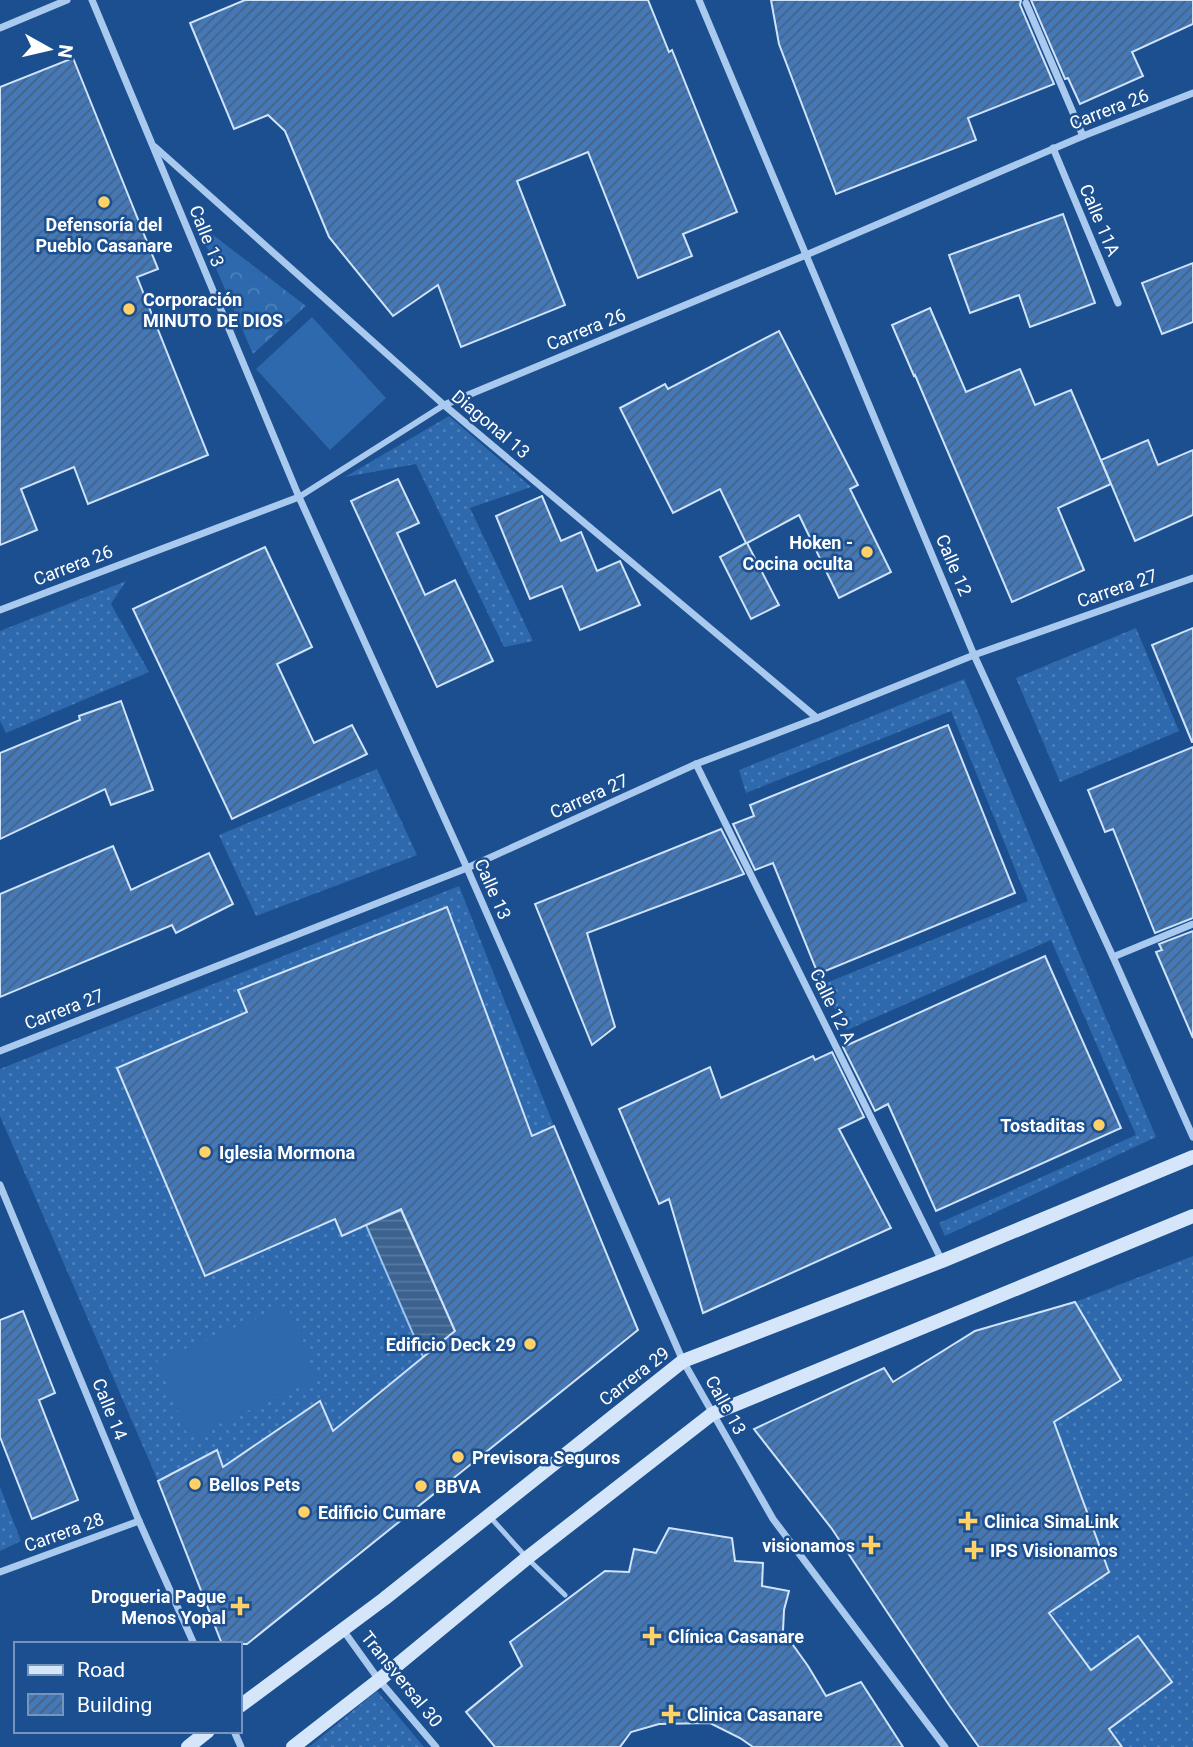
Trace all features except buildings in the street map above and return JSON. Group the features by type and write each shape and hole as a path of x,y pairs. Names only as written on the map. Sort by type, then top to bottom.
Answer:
{"main road":[{"name":"Carrera 29","path":"242,1705 384,1599 683,1361 942,1261 1193,1157"},
{"path":"293,1747 379,1681 527,1558 712,1414 1193,1216"},
{"path":"188,1747 206,1733"}],"street":[{"path":"0,28 66,0"},
{"name":"Calle 13","path":"92,0 299,498 467,868 683,1361 773,1519 945,1747"},
{"name":"Calle 12","path":"699,0 974,655 1193,1136"},
{"path":"1027,3 1083,136"},
{"name":"Carrera 26","path":"0,610 299,498 444,405 806,255 1053,148 1193,93"},
{"name":"Diagonal 13","path":"153,145 444,405 817,718"},
{"name":"Calle 11A","path":"1053,148 1118,303"},
{"name":"Carrera 27","path":"0,1051 467,868 696,764 974,655 1193,578"},
{"name":"Calle 12 A","path":"696,764 942,1261"},
{"path":"1113,957 1193,924"},
{"name":"Calle 14","path":"0,1185 139,1521 193,1642"},
{"name":"Carrera 28","path":"0,1572 139,1521"},
{"name":"Transversal 30","path":"343,1630 379,1681 436,1747"}],"lane":[{"path":"489,1516 565,1595"}],"green space":[{"path":"196,222 306,306 253,354"},
{"path":"312,317 386,398 330,450 256,369"},
{"path":"449,416 531,487 470,508 533,641 504,647 416,464 345,477"},
{"path":"126,581 111,604 149,672 6,733 0,721 0,631"},
{"path":"1136,628 1179,731 1060,782 1016,678"},
{"path":"964,679 1156,1137 945,1236 939,1223 1136,1135 1051,940 847,1030 821,985 1028,901 951,711 746,793 739,770"},
{"path":"377,769 417,855 256,916 219,835"},
{"path":"459,886 554,1126 532,1136 447,908 238,990 342,1235 366,1225 423,1357 333,1431 319,1401 223,1467 216,1450 158,1481 0,1116 0,1069"},
{"path":"1193,1256 1193,1747 1122,1747 1109,1729 1172,1682 1091,1670 1050,1612 1109,1572 1053,1421 1121,1380 1075,1302"},
{"path":"287,1305 317,1379 189,1438 157,1361"},
{"path":"0,1487 21,1541 0,1551"},
{"path":"377,1691 424,1747 309,1747"}],"shaded area":[{"path":"401,1210 455,1331 423,1357 366,1225"}],"place":[{"name":"Defensoría del Pueblo Casanare","path":"104,202"},
{"name":"Corporación MINUTO DE DIOS","path":"129,309"},
{"name":"Hoken - Cocina oculta","path":"867,552"},
{"name":"Tostaditas","path":"1099,1125"},
{"name":"Iglesia Mormona","path":"205,1152"},
{"name":"Edificio Deck 29","path":"530,1344"},
{"name":"Previsora Seguros","path":"458,1457"},
{"name":"Bellos Pets","path":"195,1484"},
{"name":"BBVA","path":"421,1486"},
{"name":"Edificio Cumare","path":"304,1512"},
{"name":"Clinica SimaLink","path":"968,1521"},
{"name":"visionamos","path":"871,1545"},
{"name":"IPS Visionamos","path":"974,1550"},
{"name":"Drogueria Pague Menos Yopal","path":"240,1606"},
{"name":"Clínica Casanare","path":"652,1636"},
{"name":"Clinica Casanare","path":"671,1714"}]}
